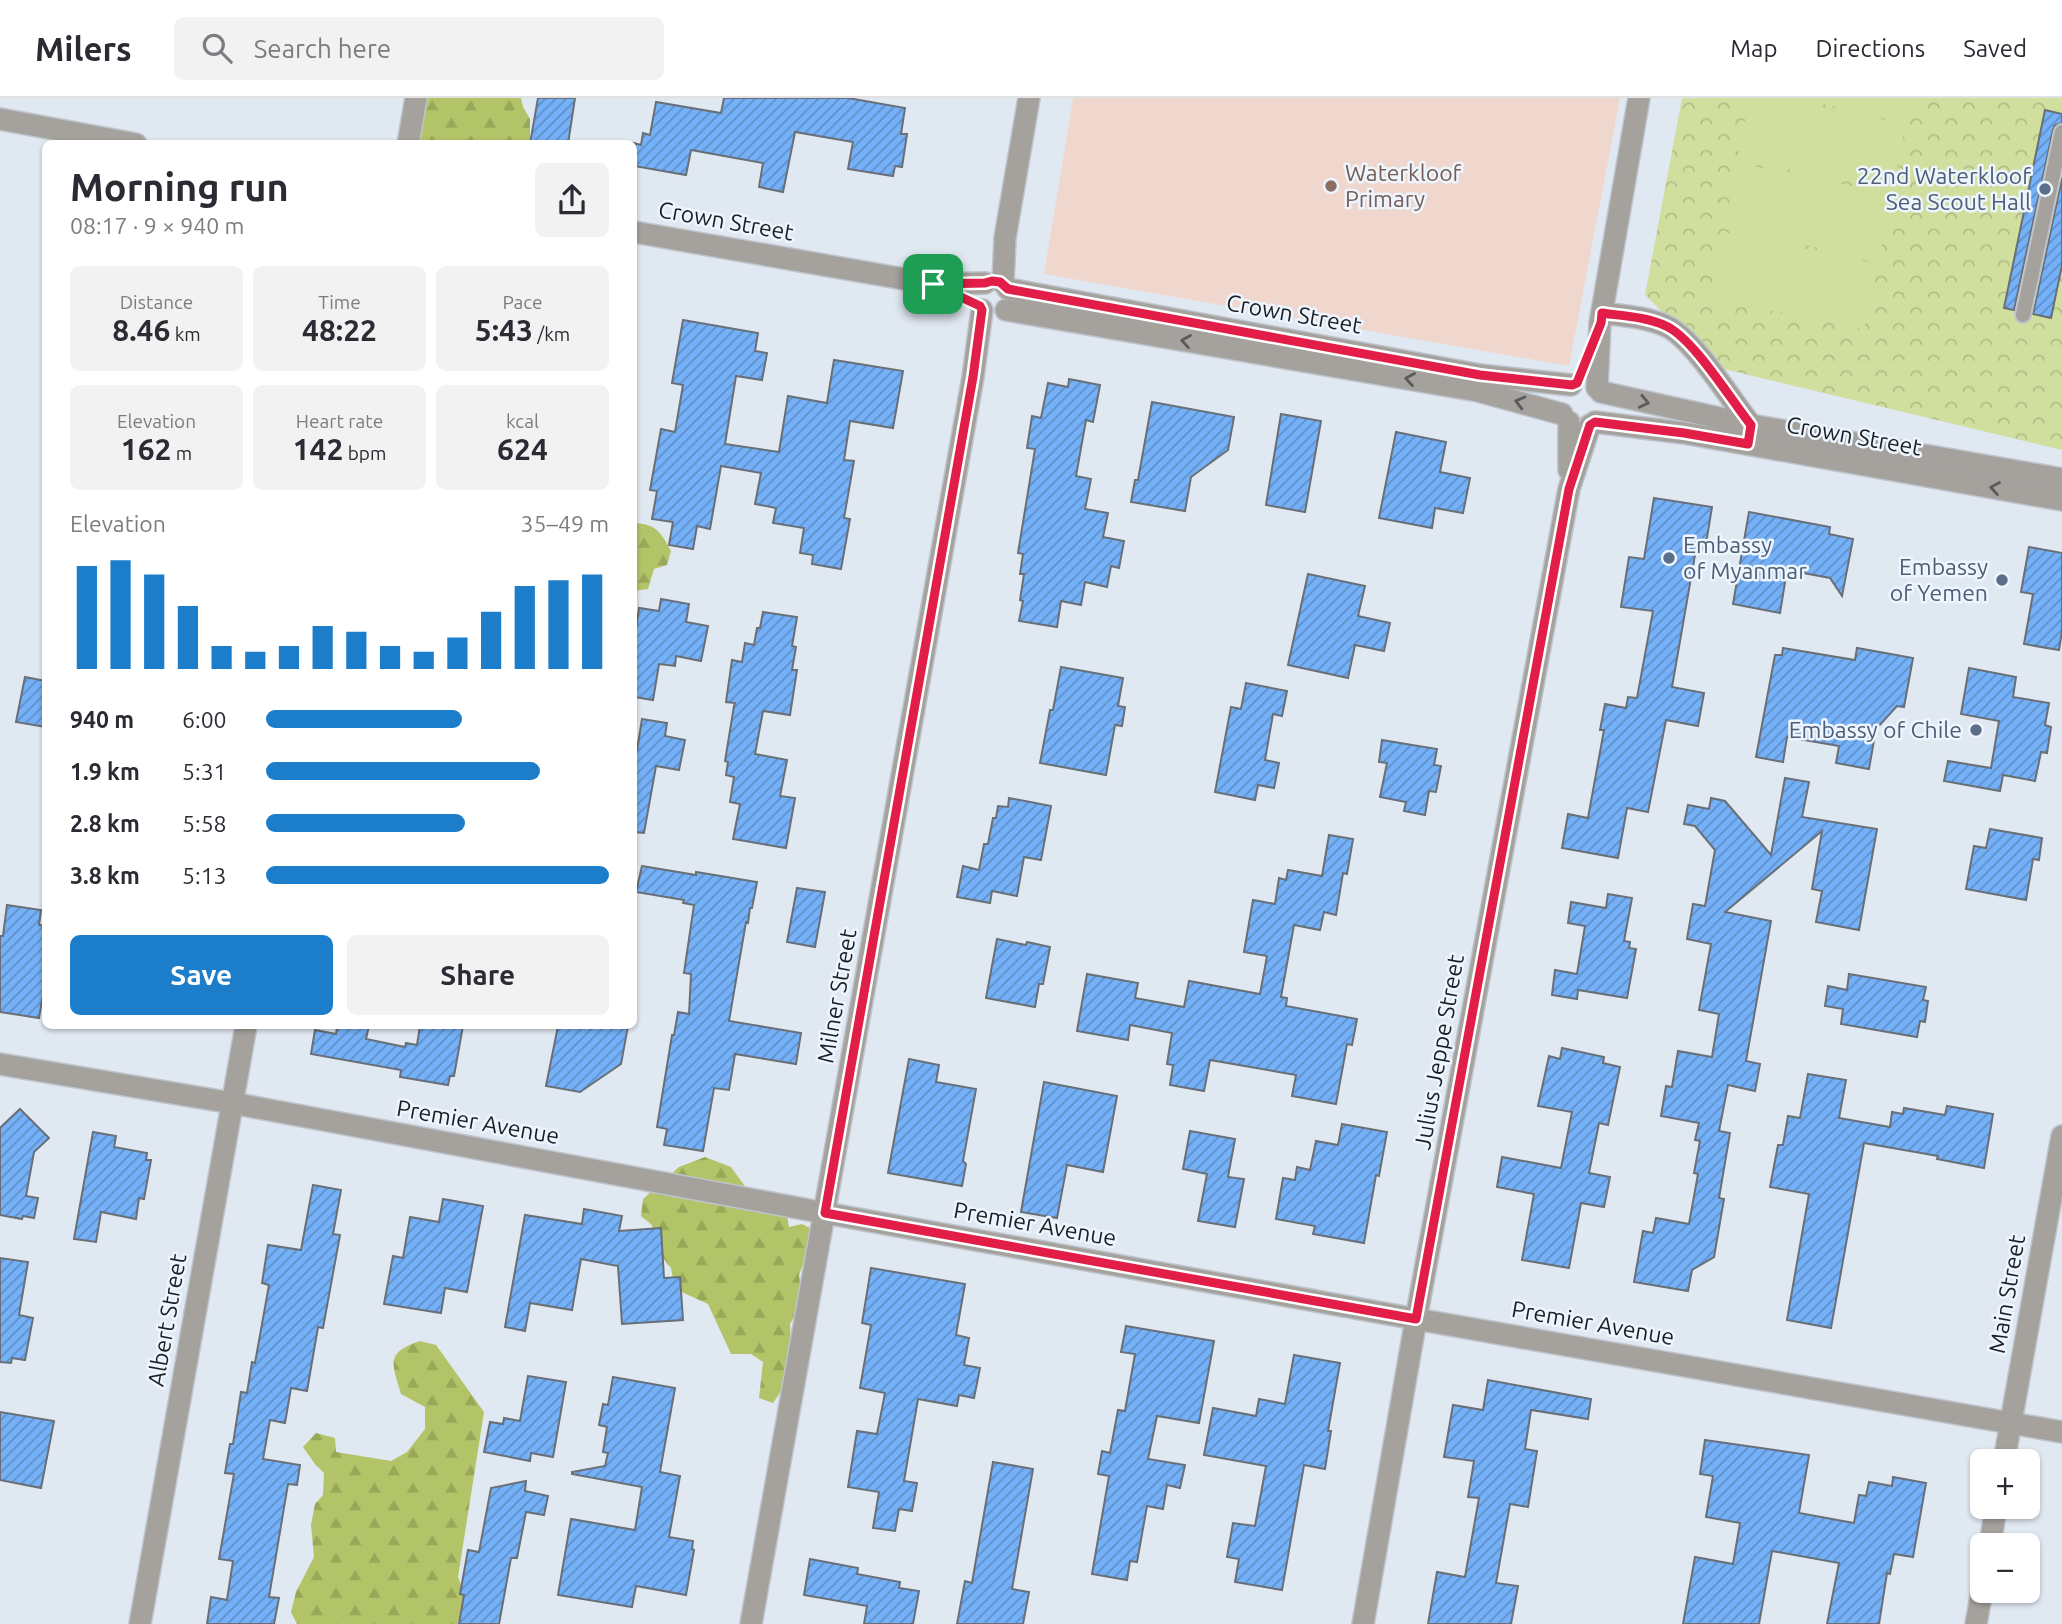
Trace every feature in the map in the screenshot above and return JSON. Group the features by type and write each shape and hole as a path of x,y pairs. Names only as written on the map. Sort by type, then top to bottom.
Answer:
{"street":[{"path":"409,140 416,98"},
{"name":"Milner Street","path":"751,1624 973,377 994,297 1029,98"},
{"path":"1586,387 1601,318 1639,98"},
{"path":"0,119 114,140"},
{"name":"Crown Street","path":"637,233 1479,383 1586,387 1687,411 1749,435"},
{"path":"1601,318 1651,321 1677,332 1704,363 1749,435"},
{"name":"Crown Street","path":"1479,383 1565,418"},
{"path":"1586,387 1604,408 1592,424 1579,426 1565,418 1560,403 1561,397 1563,392 1586,387"},
{"path":"1684,433 1687,411"},
{"name":"Julius Jeppe Street","path":"1565,418 1569,489"},
{"name":"Crown Street","path":"1592,424 1684,433 1749,435 2047,483 2062,500"},
{"name":"Julius Jeppe Street","path":"1363,1624 1416,1319 1569,489 1592,424"},
{"name":"Albert Street","path":"140,1624 245,1029"},
{"name":"Premier Avenue","path":"0,1064 232,1103 825,1213 2062,1432"},
{"name":"Main Street","path":"2006,1449 2062,1136"},
{"path":"1976,1624 1980,1603"}],"lane":[{"path":"2023,315 2062,132"}],"shaded area":[{"name":"Waterkloof Primary","path":"1073,98 1620,98 1569,366 1044,274"}],"green space":[{"path":"424,98 521,98 530,119 530,136 540,140 492,140 415,140"},
{"path":"1682,98 2062,98 2062,450 1720,368 1645,295"},
{"path":"1750,98 1776,98 1906,124 1893,190 1737,159"},
{"path":"1792,98 1910,98 1906,121"},
{"path":"1737,163 1892,194 1879,260 1724,229"},
{"path":"1723,232 1878,264 1864,329 1709,298"},
{"path":"637,523 657,530 671,551 667,565 654,569 648,589 637,591"},
{"path":"705,1157 731,1167 760,1207 786,1210 789,1227 802,1224 810,1228 811,1244 799,1275 803,1301 790,1324 792,1363 785,1385 773,1403 759,1398 763,1362 751,1354 731,1354 708,1304 675,1289 671,1268 655,1248 652,1225 641,1216 643,1199 679,1167"},
{"path":"420,1341 436,1345 484,1412 458,1577 464,1593 458,1624 297,1624 291,1612 296,1592 314,1557 311,1525 315,1504 323,1495 324,1473 303,1447 316,1433 335,1438 336,1452 391,1461 407,1452 425,1429 425,1407 401,1394 394,1360 401,1350"}],"building":[{"path":"538,98 575,98 569,140 531,140"},
{"path":"724,98 848,98 905,108 901,134 907,134 902,167 895,166 893,176 848,169 853,142 795,132 783,192 759,187 763,163 691,150 686,175 637,167 637,144 641,145 643,133 650,135 656,102 721,113"},
{"path":"2045,110 2062,114 2062,123 2055,125 2053,130 2014,310 2004,308"},
{"path":"2062,178 2062,265 2051,318 2033,314"},
{"path":"683,320 758,333 755,351 767,353 762,380 736,376 725,444 779,452 788,396 827,403 834,360 903,371 893,428 850,421 844,460 854,461 844,518 850,519 841,569 812,564 813,555 800,553 804,528 773,523 776,508 755,504 761,473 721,466 710,529 697,526 693,549 669,545 673,522 652,519 657,491 650,490 661,429 675,432 683,385 672,383"},
{"path":"1069,379 1100,385 1093,422 1086,420 1076,476 1091,479 1085,509 1108,513 1103,537 1124,541 1119,568 1111,566 1107,587 1085,582 1081,605 1061,601 1057,627 1019,621 1024,574 1020,574 1023,554 1018,553 1035,449 1027,448 1032,416 1041,418 1048,383 1068,387"},
{"path":"1152,402 1234,417 1228,450 1191,477 1185,511 1131,502 1135,480 1138,480"},
{"path":"1281,414 1321,421 1305,512 1266,505"},
{"path":"1396,432 1446,442 1440,472 1470,478 1463,513 1435,508 1432,528 1379,518"},
{"path":"1654,498 1712,507 1705,550 1696,549 1672,687 1704,693 1698,726 1666,720 1648,812 1627,808 1618,858 1562,848 1568,814 1588,818 1604,730 1600,730 1605,704 1626,708 1628,697 1637,698 1653,611 1621,607 1629,557 1644,559"},
{"path":"1749,512 1830,527 1829,534 1853,539 1842,596 1830,578 1787,570 1780,613 1733,604"},
{"path":"2029,547 2062,553 2062,631 2059,650 2024,644 2033,594 2021,592"},
{"path":"1308,574 1365,586 1358,616 1390,623 1384,651 1355,645 1348,678 1288,665"},
{"path":"661,599 689,604 686,622 708,626 701,661 676,656 675,666 659,664 653,700 637,697 639,608 659,611"},
{"path":"763,612 797,617 792,646 796,647 792,670 797,670 790,715 763,711 755,754 787,760 780,796 795,798 786,848 733,839 740,804 730,802 734,777 726,775 728,762 725,761 735,703 726,702 732,660 742,662 745,643 754,645"},
{"path":"1783,648 1855,660 1857,648 1913,658 1904,707 1897,706 1876,729 1869,769 1836,763 1839,746 1787,737 1783,762 1756,757 1775,655 1782,655"},
{"path":"1061,667 1123,678 1118,706 1125,707 1122,726 1115,725 1106,775 1040,763"},
{"path":"1969,668 2016,677 2013,697 2049,703 2045,725 2051,727 2047,753 2041,752 2035,781 2003,775 2000,791 1944,781 1948,761 1991,768 1999,721 1961,714"},
{"path":"25,677 42,680 42,726 16,722"},
{"path":"1246,683 1287,691 1282,716 1273,714 1265,760 1279,763 1274,788 1258,785 1255,800 1215,792 1231,707 1241,709"},
{"path":"642,719 667,723 665,736 685,740 679,770 656,766 644,833 637,832 637,750"},
{"path":"1382,740 1437,749 1434,765 1441,766 1436,792 1429,791 1425,815 1404,811 1406,802 1380,797 1387,763 1379,762"},
{"path":"1785,778 1809,782 1802,817 1877,829 1859,930 1816,922 1822,891 1812,889 1822,831 1725,912 1771,921 1746,1061 1760,1064 1755,1091 1728,1085 1719,1131 1730,1133 1719,1198 1724,1199 1714,1257 1692,1270 1688,1291 1634,1282 1643,1231 1653,1233 1656,1218 1689,1224 1698,1174 1694,1173 1700,1141 1695,1140 1699,1123 1661,1116 1666,1086 1672,1087 1678,1051 1712,1057 1719,1014 1699,1010 1711,944 1687,939 1693,904 1705,906 1715,850 1695,826 1684,824 1688,805 1709,809 1711,798 1725,801 1771,855"},
{"path":"1009,798 1051,806 1041,860 1024,857 1017,896 992,891 990,903 957,897 963,866 979,870 984,844 988,844 998,806 1008,807"},
{"path":"1990,829 2042,838 2039,860 2033,859 2026,900 1966,889 1974,846 1986,848"},
{"path":"1329,835 1353,839 1347,874 1343,873 1336,915 1324,912 1320,930 1294,925 1281,997 1287,998 1286,1006 1357,1019 1352,1045 1347,1044 1336,1104 1292,1096 1296,1075 1210,1060 1204,1091 1170,1085 1173,1065 1167,1064 1172,1033 1130,1025 1128,1040 1077,1031 1087,974 1138,983 1135,998 1184,1007 1189,981 1260,994 1267,956 1244,952 1253,900 1275,904 1279,878 1286,880 1288,870 1322,876"},
{"path":"642,866 757,882 748,923 746,922 729,1021 801,1033 796,1064 735,1054 729,1090 714,1088 703,1151 664,1145 667,1129 657,1127 678,1012 689,1014 691,974 684,973 694,905 683,903 684,900 637,892"},
{"path":"797,888 825,892 815,947 787,942"},
{"path":"1608,894 1632,898 1624,941 1630,942 1629,948 1636,949 1627,998 1578,990 1577,999 1552,995 1555,970 1577,974 1585,926 1568,923 1571,902 1606,908"},
{"path":"7,905 41,910 39,925 42,925 42,1000 39,1018 0,1012 0,936 3,936"},
{"path":"997,939 1050,947 1043,984 1039,984 1035,1007 986,998"},
{"path":"1849,974 1926,987 1923,1000 1928,1001 1925,1022 1920,1021 1917,1037 1841,1024 1843,1009 1825,1006 1828,986 1847,990"},
{"path":"337,1029 368,1029 366,1039 405,1047 406,1043 417,1045 420,1029 462,1029 454,1076 450,1076 448,1085 400,1077 401,1070 311,1054 315,1030 336,1034"},
{"path":"557,1029 627,1029 621,1064 580,1092 546,1086"},
{"path":"1562,1048 1604,1057 1603,1063 1620,1067 1608,1125 1599,1123 1589,1173 1610,1177 1604,1207 1581,1203 1569,1268 1522,1260 1534,1194 1497,1187 1502,1157 1561,1168 1572,1112 1538,1106 1549,1056 1560,1059"},
{"path":"909,1059 939,1065 936,1082 976,1089 963,1161 966,1164 962,1186 888,1173"},
{"path":"1808,1074 1846,1080 1839,1118 1890,1127 1892,1112 1903,1114 1904,1108 1945,1115 1947,1106 1993,1114 1984,1168 1937,1159 1938,1156 1864,1143 1831,1328 1787,1320 1809,1194 1770,1187 1778,1145 1783,1145 1788,1116 1800,1118"},
{"path":"1044,1082 1117,1096 1103,1172 1067,1165 1057,1218 1021,1212"},
{"path":"20,1109 49,1138 34,1152 26,1196 38,1198 34,1218 23,1216 22,1219 0,1215 0,1128"},
{"path":"1342,1124 1387,1132 1364,1243 1313,1234 1315,1226 1276,1219 1283,1178 1295,1180 1297,1167 1310,1170 1316,1141 1338,1145"},
{"path":"1190,1131 1235,1139 1228,1177 1244,1179 1235,1227 1198,1221 1207,1174 1183,1169"},
{"path":"93,1132 116,1136 114,1147 147,1153 146,1160 151,1160 144,1199 139,1198 136,1219 101,1212 96,1242 74,1239"},
{"path":"313,1185 341,1190 333,1234 340,1235 323,1328 318,1327 307,1391 291,1388 285,1423 270,1420 263,1459 300,1465 297,1485 288,1484 269,1597 279,1598 274,1624 207,1624 211,1597 227,1600 233,1561 219,1559 234,1474 225,1473 230,1444 233,1444 241,1392 247,1393 252,1362 255,1363 269,1285 262,1283 268,1245 301,1250"},
{"path":"443,1199 483,1206 467,1292 445,1288 441,1313 384,1304 393,1256 403,1258 410,1217 439,1222"},
{"path":"584,1209 622,1216 619,1231 661,1228 664,1278 680,1277 683,1320 622,1324 618,1266 581,1259 572,1310 530,1303 525,1331 505,1327 525,1215 582,1224"},
{"path":"0,1258 28,1262 19,1315 33,1318 25,1360 12,1358 11,1363 0,1362"},
{"path":"871,1268 965,1284 956,1335 969,1338 964,1365 980,1368 974,1398 959,1395 957,1406 918,1399 904,1481 917,1483 912,1511 899,1509 895,1531 873,1528 879,1492 848,1487 857,1431 877,1434 885,1393 860,1388 871,1325 862,1323"},
{"path":"1126,1326 1214,1341 1199,1423 1157,1416 1148,1459 1185,1465 1180,1488 1167,1485 1163,1509 1147,1506 1137,1562 1130,1561 1127,1580 1092,1574 1109,1476 1098,1474 1102,1451 1110,1453 1118,1410 1125,1411 1135,1354 1121,1352"},
{"path":"1294,1355 1340,1363 1328,1431 1331,1431 1325,1469 1304,1465 1282,1590 1235,1582 1239,1559 1227,1557 1233,1523 1255,1526 1266,1466 1204,1455 1213,1408 1256,1416 1259,1399 1285,1404"},
{"path":"528,1376 566,1382 553,1457 531,1453 530,1461 484,1452 490,1422 503,1424 504,1418 520,1421"},
{"path":"613,1377 675,1388 660,1472 680,1476 669,1537 693,1541 694,1550 686,1595 636,1586 632,1607 558,1595 571,1519 635,1530 642,1487 572,1474 605,1466 608,1453 603,1452 607,1427 599,1425 603,1404 608,1405"},
{"path":"1488,1380 1591,1399 1588,1419 1531,1410 1525,1449 1537,1451 1528,1507 1510,1504 1496,1583 1518,1586 1511,1624 1428,1624 1437,1572 1465,1577 1479,1498 1468,1497 1474,1461 1444,1457 1453,1405 1483,1410"},
{"path":"0,1412 54,1421 41,1488 0,1480"},
{"path":"1705,1440 1809,1455 1799,1513 1854,1523 1859,1495 1866,1496 1869,1482 1892,1486 1893,1477 1926,1483 1913,1557 1894,1554 1890,1574 1887,1573 1879,1624 1827,1624 1839,1563 1772,1551 1759,1624 1683,1624 1695,1557 1733,1564 1740,1523 1706,1517 1713,1476 1700,1474"},
{"path":"993,1462 1033,1469 1012,1589 1029,1592 1023,1624 957,1624 965,1581 972,1583"},
{"path":"526,1481 525,1491 548,1496 544,1515 526,1512 517,1558 511,1558 499,1624 459,1624 464,1595 460,1594 468,1550 479,1552 491,1488"},
{"path":"810,1559 858,1568 857,1574 900,1582 899,1588 919,1591 913,1624 864,1624 867,1606 804,1595"}],"place":[{"name":"Waterkloof Primary","path":"1331,186"},
{"name":"22nd Waterkloof Sea Scout Hall","path":"2045,189"},
{"name":"Embassy of Myanmar","path":"1669,558"},
{"name":"Embassy of Yemen","path":"2002,580"},
{"name":"Embassy of Chile","path":"1976,730"}],"route":[{"path":"996,281 1008,289 1480,375 1572,385 1577,383 1601,323 1602,313 1631,317 1667,326 1677,332 1751,425 1748,444 1595,422 1590,425 1569,489 1416,1319 825,1213 973,377 982,310 980,306 933,284 996,281"}]}
